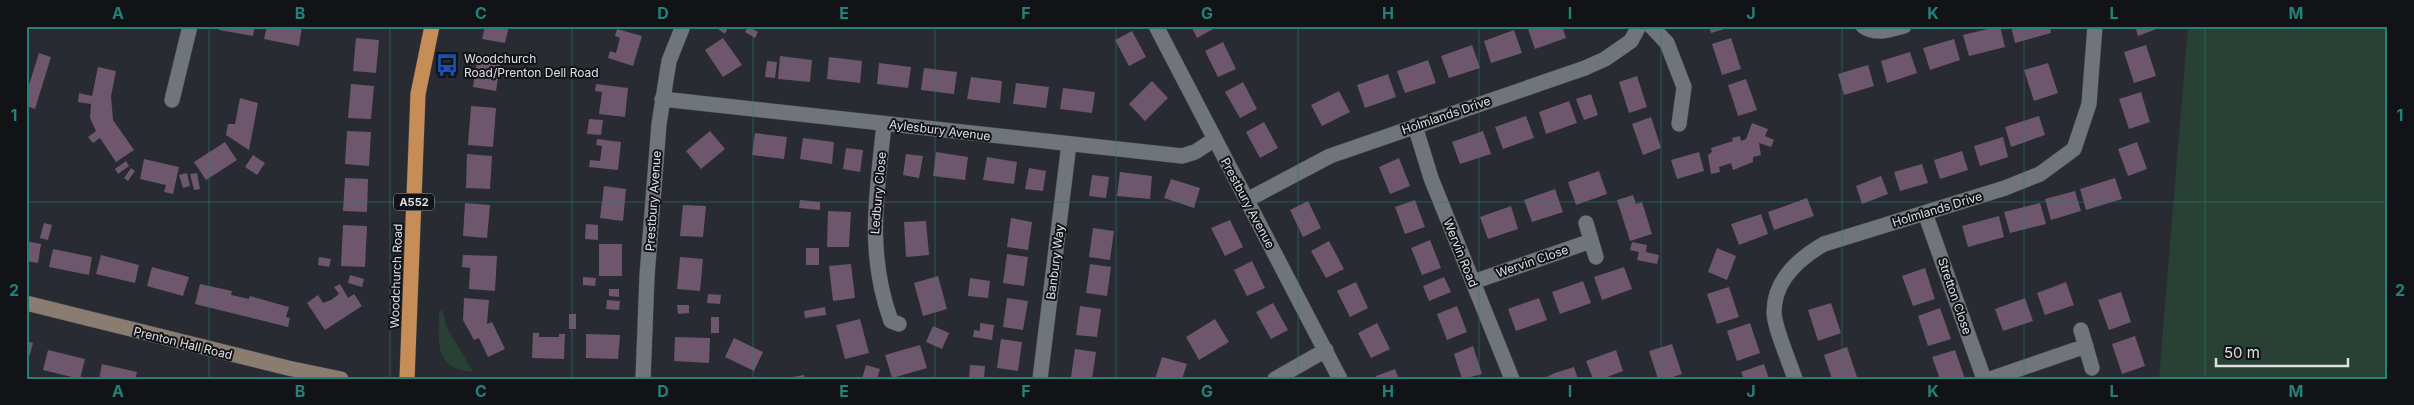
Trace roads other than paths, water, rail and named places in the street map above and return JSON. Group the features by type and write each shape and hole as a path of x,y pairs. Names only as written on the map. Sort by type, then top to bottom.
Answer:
{"highway":[{"name":"Woodchurch Road","path":"407,379 418,94 432,26"}],"street":[{"path":"172,100 190,26"},
{"name":"Prestbury Avenue","path":"643,379 647,276 662,99 669,61 682,26"},
{"name":"Prestbury Avenue","path":"1156,26 1340,379"},
{"name":"Holmlands Drive","path":"1247,200 1330,156 1585,68 1606,59 1631,41 1639,26"},
{"path":"1650,26 1667,43 1684,86 1678,124"},
{"path":"1863,26 1870,31 1890,31 1904,26"},
{"name":"Holmlands Drive","path":"1795,379 1774,314 1777,293 1787,273 1803,256 1824,244 1925,213 2040,174 2074,149 2089,104 2095,26"},
{"name":"Aylesbury Avenue","path":"662,99 1182,156 1195,152 1215,139"},
{"name":"Ledbury Close","path":"884,124 874,236 885,305 892,324"},
{"name":"Wervin Road","path":"1415,126 1431,178 1512,379"},
{"name":"Banbury Way","path":"1040,379 1069,144"},
{"name":"Stretton Close","path":"1925,213 1984,379"},
{"path":"1586,223 1596,257"},
{"name":"Wervin Close","path":"1473,282 1591,241"},
{"name":"Prenton Hall Road","path":"26,303 271,364 341,379"},
{"path":"2081,330 2092,368"},
{"path":"1990,379 2086,346"},
{"path":"1275,379 1326,350"}],"place":[{"name":"Woodchurch Road/Prenton Dell Road","path":"447,65"}]}
